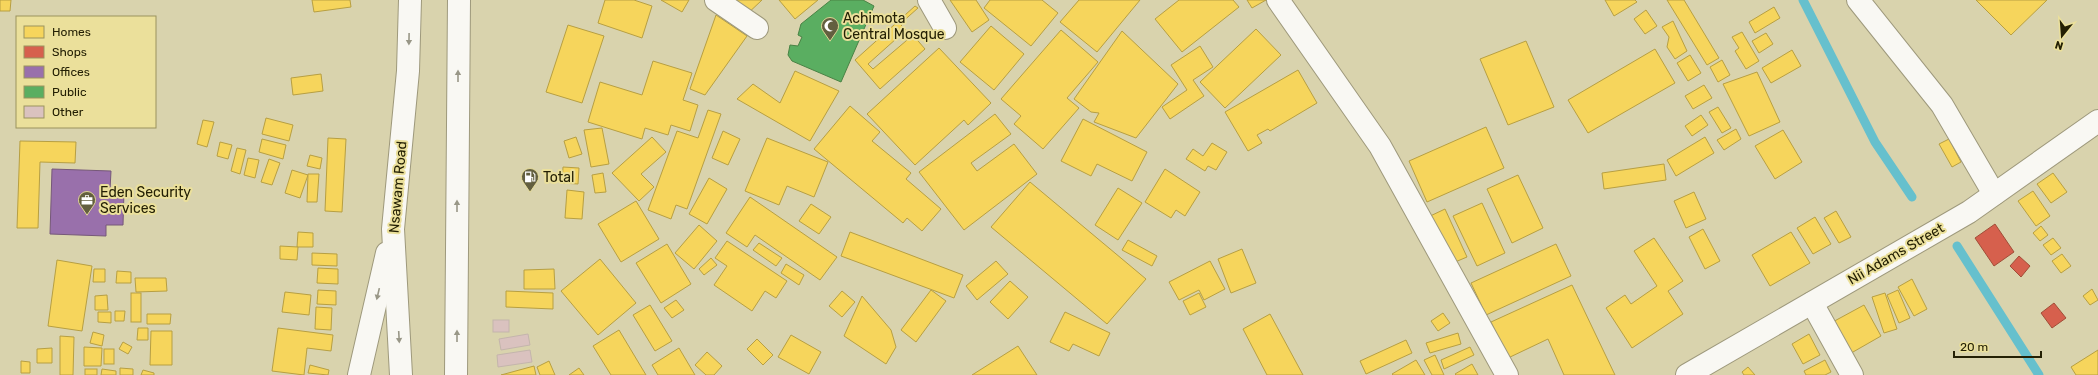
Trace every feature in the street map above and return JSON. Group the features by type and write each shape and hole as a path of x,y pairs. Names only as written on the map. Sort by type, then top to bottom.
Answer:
{"main road":[{"name":"Nsawam Road","path":"401,375 393,228 408,71 410,0"},
{"path":"456,375 459,0"},
{"path":"716,0 757,28"},
{"path":"930,0 945,28"},
{"path":"1278,0 1380,146 1507,375"},
{"path":"1858,0 1942,105 1994,194"},
{"name":"Nii Adams Street","path":"1687,375 1969,212 2098,121"},
{"path":"359,375 393,228"},
{"path":"1812,303 1852,375"}],"building: Homes":[{"path":"0,0 11,0 10,11 0,11"},
{"path":"312,0 350,0 351,7 314,12"},
{"path":"605,0 634,0 652,6 642,38 598,23"},
{"path":"661,0 689,0 682,12"},
{"path":"728,0 762,0 744,17"},
{"path":"779,0 818,0 795,19"},
{"path":"950,0 976,0 989,20 972,32"},
{"path":"990,0 1042,0 1058,13 1031,46 984,8"},
{"path":"1079,0 1140,0 1097,52 1060,22"},
{"path":"1179,0 1233,0 1239,7 1182,52 1155,19"},
{"path":"1247,0 1266,0 1252,8"},
{"path":"1605,0 1635,0 1637,2 1614,16"},
{"path":"1667,0 1684,0 1719,58 1707,65"},
{"path":"1976,0 2047,0 2011,35"},
{"path":"915,6 918,8 900,24 906,30 868,64 873,69 913,35 925,49 880,89 855,60"},
{"path":"1774,7 1780,18 1755,33 1749,22"},
{"path":"1646,10 1657,26 1645,34 1634,19"},
{"path":"716,15 747,36 705,95 690,89"},
{"path":"1673,21 1687,51 1675,59 1667,47 1669,37 1662,27"},
{"path":"568,25 604,36 582,103 546,92"},
{"path":"991,26 1024,54 994,90 960,62"},
{"path":"1256,29 1281,55 1225,108 1200,82"},
{"path":"1061,30 1098,62 1067,98 1079,108 1043,149 1014,124 1021,116 1001,99"},
{"path":"1122,31 1178,84 1136,138 1094,122 1099,113 1091,112 1074,99"},
{"path":"1742,32 1759,61 1746,69 1735,51 1739,48 1732,37"},
{"path":"1766,33 1773,44 1759,53 1752,41"},
{"path":"1526,41 1554,107 1508,125 1480,59"},
{"path":"1200,46 1213,67 1193,80 1204,96 1170,119 1162,107 1187,90 1171,65"},
{"path":"939,48 991,103 968,125 964,120 915,165 867,114"},
{"path":"1655,49 1675,83 1588,133 1568,100"},
{"path":"1792,50 1801,66 1771,83 1762,68"},
{"path":"1690,55 1701,73 1688,81 1677,63"},
{"path":"1722,60 1730,75 1718,82 1710,67"},
{"path":"653,61 692,73 683,100 698,105 690,131 671,125 668,135 645,128 642,139 588,122 600,82 642,95"},
{"path":"1298,70 1317,103 1270,131 1268,129 1257,135 1262,143 1248,151 1225,112"},
{"path":"795,71 839,91 810,141 737,99 753,84 780,103"},
{"path":"1757,72 1780,122 1749,136 1723,84"},
{"path":"321,74 323,91 293,95 291,78"},
{"path":"1704,85 1712,98 1693,109 1685,96"},
{"path":"850,106 880,132 872,141 911,173 906,179 941,209 922,231 907,218 903,223 814,149"},
{"path":"1718,107 1731,128 1722,133 1709,112"},
{"path":"708,110 721,114 687,209 676,205 671,219 648,210 677,131 698,138"},
{"path":"995,114 1011,134 971,163 977,171 1014,144 1037,174 964,230 919,172"},
{"path":"1701,115 1708,125 1692,136 1685,126"},
{"path":"266,118 293,125 289,141 262,134"},
{"path":"1083,119 1147,152 1132,181 1097,164 1091,176 1061,161"},
{"path":"203,120 214,122 207,147 197,144"},
{"path":"1486,127 1504,168 1427,202 1409,161"},
{"path":"602,128 609,164 591,167 584,130"},
{"path":"1736,129 1741,139 1724,150 1717,140"},
{"path":"1783,130 1802,162 1775,179 1755,146"},
{"path":"723,131 740,139 728,165 712,158"},
{"path":"576,137 582,154 569,158 564,141"},
{"path":"652,137 666,152 641,174 654,187 639,201 612,173"},
{"path":"1705,137 1714,153 1676,176 1667,160"},
{"path":"328,138 346,139 342,212 325,211"},
{"path":"767,138 828,162 814,197 787,186 779,205 745,191"},
{"path":"262,139 286,145 283,159 259,152"},
{"path":"1949,139 1961,162 1952,167 1939,144"},
{"path":"20,141 76,142 75,163 40,162 38,228 17,228"},
{"path":"220,142 232,145 228,159 217,156"},
{"path":"1212,143 1227,152 1216,170 1208,166 1205,171 1186,159 1193,149 1203,156"},
{"path":"237,148 246,150 240,174 231,171"},
{"path":"310,155 322,158 320,169 307,166"},
{"path":"248,158 259,160 255,178 244,175"},
{"path":"269,159 280,163 272,185 261,182"},
{"path":"1664,164 1666,180 1604,189 1602,173"},
{"path":"563,167 579,168 578,184 562,183"},
{"path":"1165,169 1200,192 1185,216 1176,210 1171,218 1145,202"},
{"path":"292,170 308,175 300,198 285,193"},
{"path":"603,173 606,192 595,193 592,175"},
{"path":"2053,173 2067,192 2051,203 2037,184"},
{"path":"308,174 319,174 317,202 307,202"},
{"path":"1518,175 1543,228 1512,243 1487,189"},
{"path":"709,178 727,189 707,224 689,214"},
{"path":"1030,182 1146,279 1107,324 991,227"},
{"path":"1118,188 1142,203 1118,240 1095,225"},
{"path":"567,190 584,192 582,219 565,218"},
{"path":"2033,191 2050,216 2036,226 2018,201"},
{"path":"1694,192 1706,219 1686,228 1674,201"},
{"path":"750,197 837,257 820,280 755,235 747,247 726,233"},
{"path":"636,201 659,239 621,262 598,224"},
{"path":"1482,203 1505,253 1477,266 1453,216"},
{"path":"811,204 831,217 819,234 799,221"},
{"path":"1445,209 1467,257 1448,265 1426,218"},
{"path":"1836,211 1851,237 1839,243 1824,218"},
{"path":"1815,217 1831,244 1813,254 1797,228"},
{"path":"699,225 717,241 694,269 675,253"},
{"path":"2041,226 2048,235 2040,241 2033,233"},
{"path":"1703,229 1720,261 1705,269 1689,237"},
{"path":"298,232 313,233 313,247 297,247"},
{"path":"850,232 963,275 954,298 841,256"},
{"path":"1791,232 1810,263 1770,286 1752,255"},
{"path":"1654,238 1683,281 1668,291 1683,314 1632,348 1606,308 1625,295 1631,304 1657,286 1634,251"},
{"path":"2053,238 2061,248 2051,255 2043,245"},
{"path":"1128,240 1157,256 1152,266 1122,250"},
{"path":"727,241 787,281 776,298 765,291 752,311 714,285 727,266 715,258"},
{"path":"759,243 782,258 776,266 753,250"},
{"path":"667,244 691,284 661,303 636,263"},
{"path":"1556,244 1571,276 1486,315 1471,283"},
{"path":"280,246 298,247 297,260 280,259"},
{"path":"1242,249 1256,283 1231,293 1218,259"},
{"path":"312,253 337,254 337,266 312,265"},
{"path":"2062,254 2071,266 2061,273 2052,261"},
{"path":"711,258 717,265 704,275 699,269"},
{"path":"600,259 636,303 598,335 561,291"},
{"path":"57,260 92,266 82,331 48,326"},
{"path":"996,261 1008,274 977,300 966,286"},
{"path":"1210,261 1225,289 1204,300 1199,290 1179,300 1169,282"},
{"path":"786,264 804,275 799,285 781,273"},
{"path":"318,268 338,269 338,284 317,283"},
{"path":"94,269 105,269 105,282 93,282"},
{"path":"554,269 555,289 524,289 524,270"},
{"path":"117,271 131,272 131,283 116,283"},
{"path":"135,278 166,278 167,291 136,292"},
{"path":"1912,279 1927,309 1914,316 1898,287"},
{"path":"1010,281 1028,297 1008,319 990,302"},
{"path":"1572,285 1615,375 1564,375 1548,339 1508,358 1491,322"},
{"path":"2092,289 2098,300 2090,305 2083,296"},
{"path":"318,290 336,291 336,305 317,304"},
{"path":"931,290 946,301 916,342 901,330"},
{"path":"1898,290 1910,318 1899,323 1887,295"},
{"path":"506,291 553,293 553,309 506,307"},
{"path":"842,291 855,302 842,317 829,306"},
{"path":"285,292 311,295 309,315 282,312"},
{"path":"131,293 141,293 141,322 131,322"},
{"path":"1199,293 1206,307 1190,315 1183,301"},
{"path":"1885,293 1897,329 1884,333 1872,297"},
{"path":"107,295 108,310 95,310 95,296"},
{"path":"862,296 891,330 896,347 886,364 844,336"},
{"path":"676,300 684,310 672,318 664,308"},
{"path":"650,305 672,341 655,351 633,315"},
{"path":"1864,305 1881,336 1846,356 1829,324"},
{"path":"316,307 332,308 331,330 315,329"},
{"path":"115,311 125,311 124,321 115,321"},
{"path":"98,312 111,312 111,323 98,322"},
{"path":"1065,312 1110,333 1099,356 1073,344 1069,351 1050,342"},
{"path":"1443,313 1450,323 1438,331 1431,321"},
{"path":"147,314 171,314 170,324 147,324"},
{"path":"1270,314 1303,375 1267,375 1243,329"},
{"path":"138,328 148,328 148,340 137,340"},
{"path":"278,328 333,335 331,351 307,348 304,375 272,371"},
{"path":"619,330 646,375 611,375 593,346"},
{"path":"151,331 172,331 172,365 150,365"},
{"path":"93,332 104,335 102,346 90,343"},
{"path":"1458,333 1461,344 1430,353 1426,343"},
{"path":"1809,334 1820,355 1803,364 1792,344"},
{"path":"791,335 821,352 809,374 778,357"},
{"path":"60,336 74,337 73,375 60,375"},
{"path":"757,339 773,355 763,365 747,349"},
{"path":"1406,340 1412,353 1366,374 1360,361"},
{"path":"123,342 132,347 128,354 119,349"},
{"path":"1018,346 1037,375 972,375"},
{"path":"84,347 102,348 101,366 84,366"},
{"path":"1470,347 1474,355 1444,369 1441,360"},
{"path":"52,348 52,363 37,363 37,349"},
{"path":"679,348 695,375 658,375 652,365"},
{"path":"104,349 114,349 114,364 104,364"},
{"path":"2098,350 2098,375 2076,375 2071,367"},
{"path":"707,352 722,366 714,375 706,375 695,365"},
{"path":"1435,355 1444,375 1432,375 1424,360"},
{"path":"1416,360 1425,375 1392,374"},
{"path":"1825,360 1831,372 1825,375 1806,375 1804,371"},
{"path":"21,361 30,362 30,373 21,373"},
{"path":"549,361 555,375 540,375 537,367"},
{"path":"1472,364 1478,375 1455,374"},
{"path":"310,365 329,370 328,375 308,373"},
{"path":"534,366 536,375 501,375"},
{"path":"1748,367 1755,375 1744,375 1742,372"},
{"path":"120,368 133,369 133,375 120,375"},
{"path":"579,368 584,375 569,375"},
{"path":"85,369 97,369 97,375 85,375"},
{"path":"102,369 116,371 116,375 101,375"},
{"path":"143,370 154,373 154,375 141,375"}],"building: Shops":[{"path":"1995,224 2014,252 1994,266 1975,238"},
{"path":"2019,256 2030,266 2021,277 2010,266"},
{"path":"2054,303 2066,318 2052,328 2041,313"}],"building: Offices":[{"path":"52,169 111,171 110,190 124,191 123,225 106,225 106,236 50,234"}],"building: Public":[{"name":"Achimota Central Mosque","path":"831,0 863,0 874,6 841,82 792,61 788,55 790,45 798,46 802,37 798,35 801,24"}],"building: Other":[{"path":"493,320 509,320 509,332 493,332"},
{"path":"528,334 530,345 501,350 499,339"},
{"path":"530,350 532,362 498,367 497,355"}],"waterway":[{"path":"1803,0 1875,142 1912,197"},
{"path":"1957,246 2039,375"}],"place":[{"name":"Achimota Central Mosque","path":"830,41"},
{"name":"Total","path":"530,192"},
{"name":"Eden Security Services","path":"87,215"}]}
